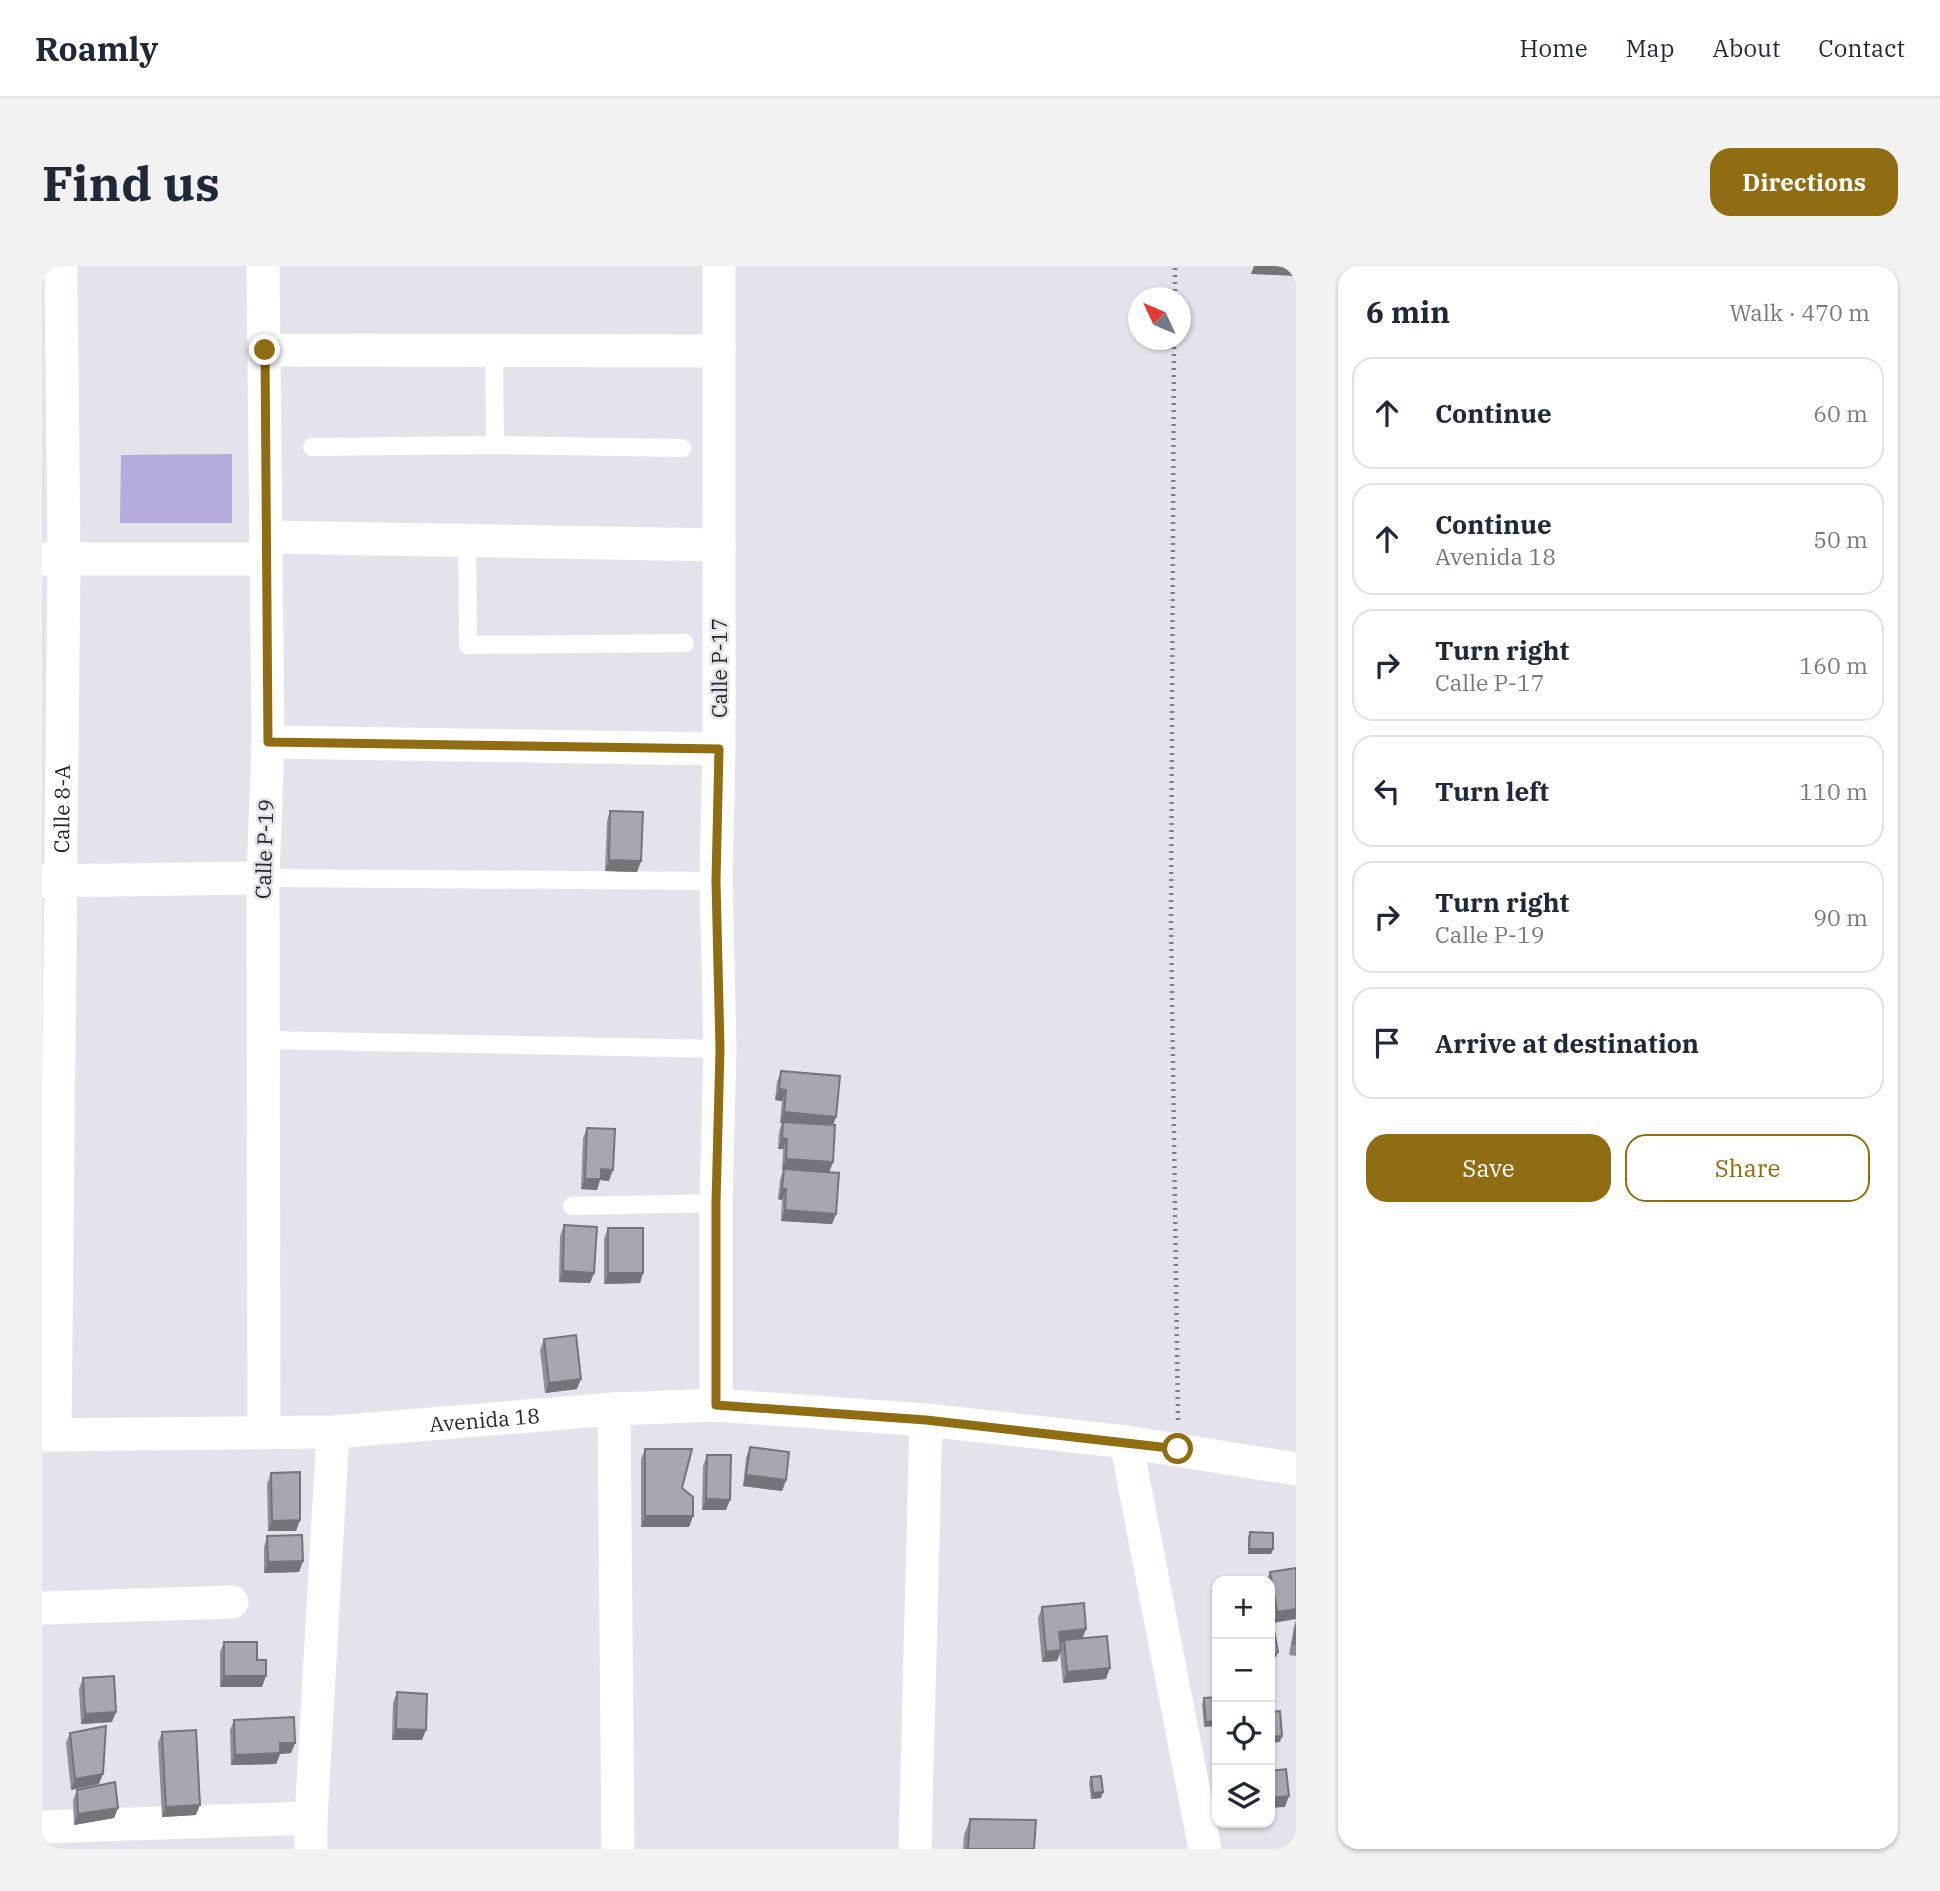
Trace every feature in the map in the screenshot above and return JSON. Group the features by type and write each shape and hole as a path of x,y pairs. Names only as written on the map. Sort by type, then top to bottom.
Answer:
{"street":[{"name":"Calle 8-A","path":"48,1435 53,559 61,266"},
{"name":"Calle P-19","path":"263,266 268,742 263,878 264,1432"},
{"name":"Calle P-17","path":"716,1405 716,1203 720,1049 716,881 719,749 719,266"},
{"path":"265,350 719,351"},
{"path":"53,559 467,540 719,545"},
{"path":"268,742 719,749"},
{"path":"51,881 263,878"},
{"name":"Avenida 18","path":"48,1435 333,1432 614,1409 716,1405 926,1420 1178,1449 1296,1469"},
{"path":"614,1409 618,1849"},
{"path":"915,1849 926,1420"},
{"path":"42,1827 311,1834 333,1432"},
{"path":"1126,1443 1205,1849"},
{"path":"42,1608 232,1601"}],"lane":[{"path":"494,351 495,446"},
{"path":"312,447 682,448"},
{"path":"467,540 468,645 685,643"},
{"path":"263,878 716,881"},
{"path":"263,1040 720,1049"},
{"path":"572,1206 716,1203"}],"path":[{"path":"1175,266 1175,287"},
{"path":"1174,350 1171,921 1178,1449"}],"shaded area":[{"path":"232,454 232,523 120,523 121,455"}],"building":[{"path":"610,811 643,812 641,861 609,860"},
{"path":"781,1071 840,1076 836,1117 784,1112 786,1090 779,1089"},
{"path":"783,1122 835,1125 833,1162 786,1159 787,1139 782,1138"},
{"path":"587,1128 615,1129 613,1170 601,1169 601,1179 585,1179"},
{"path":"784,1169 839,1173 836,1214 785,1210 786,1189 782,1189"},
{"path":"564,1225 597,1227 594,1273 563,1271"},
{"path":"608,1228 643,1228 643,1273 608,1273"},
{"path":"576,1335 581,1379 549,1383 544,1339"},
{"path":"750,1447 789,1452 786,1480 746,1475"},
{"path":"645,1449 692,1449 682,1488 693,1497 693,1516 645,1516"},
{"path":"707,1455 731,1455 730,1500 706,1499"},
{"path":"300,1472 300,1520 272,1521 271,1473"},
{"path":"1250,1532 1273,1533 1273,1549 1249,1549"},
{"path":"302,1535 303,1561 268,1562 267,1536"},
{"path":"1296,1568 1296,1609 1277,1612 1275,1576 1271,1576 1270,1572"},
{"path":"1084,1603 1086,1629 1059,1632 1061,1650 1046,1652 1042,1607"},
{"path":"1107,1636 1110,1668 1067,1672 1064,1640"},
{"path":"224,1642 257,1642 257,1660 266,1660 266,1676 224,1676"},
{"path":"114,1676 116,1712 85,1714 83,1678"},
{"path":"397,1692 427,1694 426,1730 396,1729"},
{"path":"1212,1697 1212,1721 1206,1722 1204,1698"},
{"path":"1280,1711 1282,1736 1275,1737 1275,1712"},
{"path":"294,1717 295,1743 280,1743 280,1753 235,1755 234,1720"},
{"path":"106,1726 103,1774 75,1779 70,1733"},
{"path":"196,1730 200,1805 166,1807 162,1732"},
{"path":"1286,1769 1289,1796 1275,1797 1275,1770"},
{"path":"1101,1776 1103,1792 1093,1793 1091,1777"},
{"path":"115,1782 118,1808 78,1814 77,1790"},
{"path":"970,1819 1036,1820 1034,1849 968,1849"}],"route":[{"path":"265,350 268,742 719,749 716,881 720,1049 716,1203 716,1405 926,1420 1178,1449"}]}
